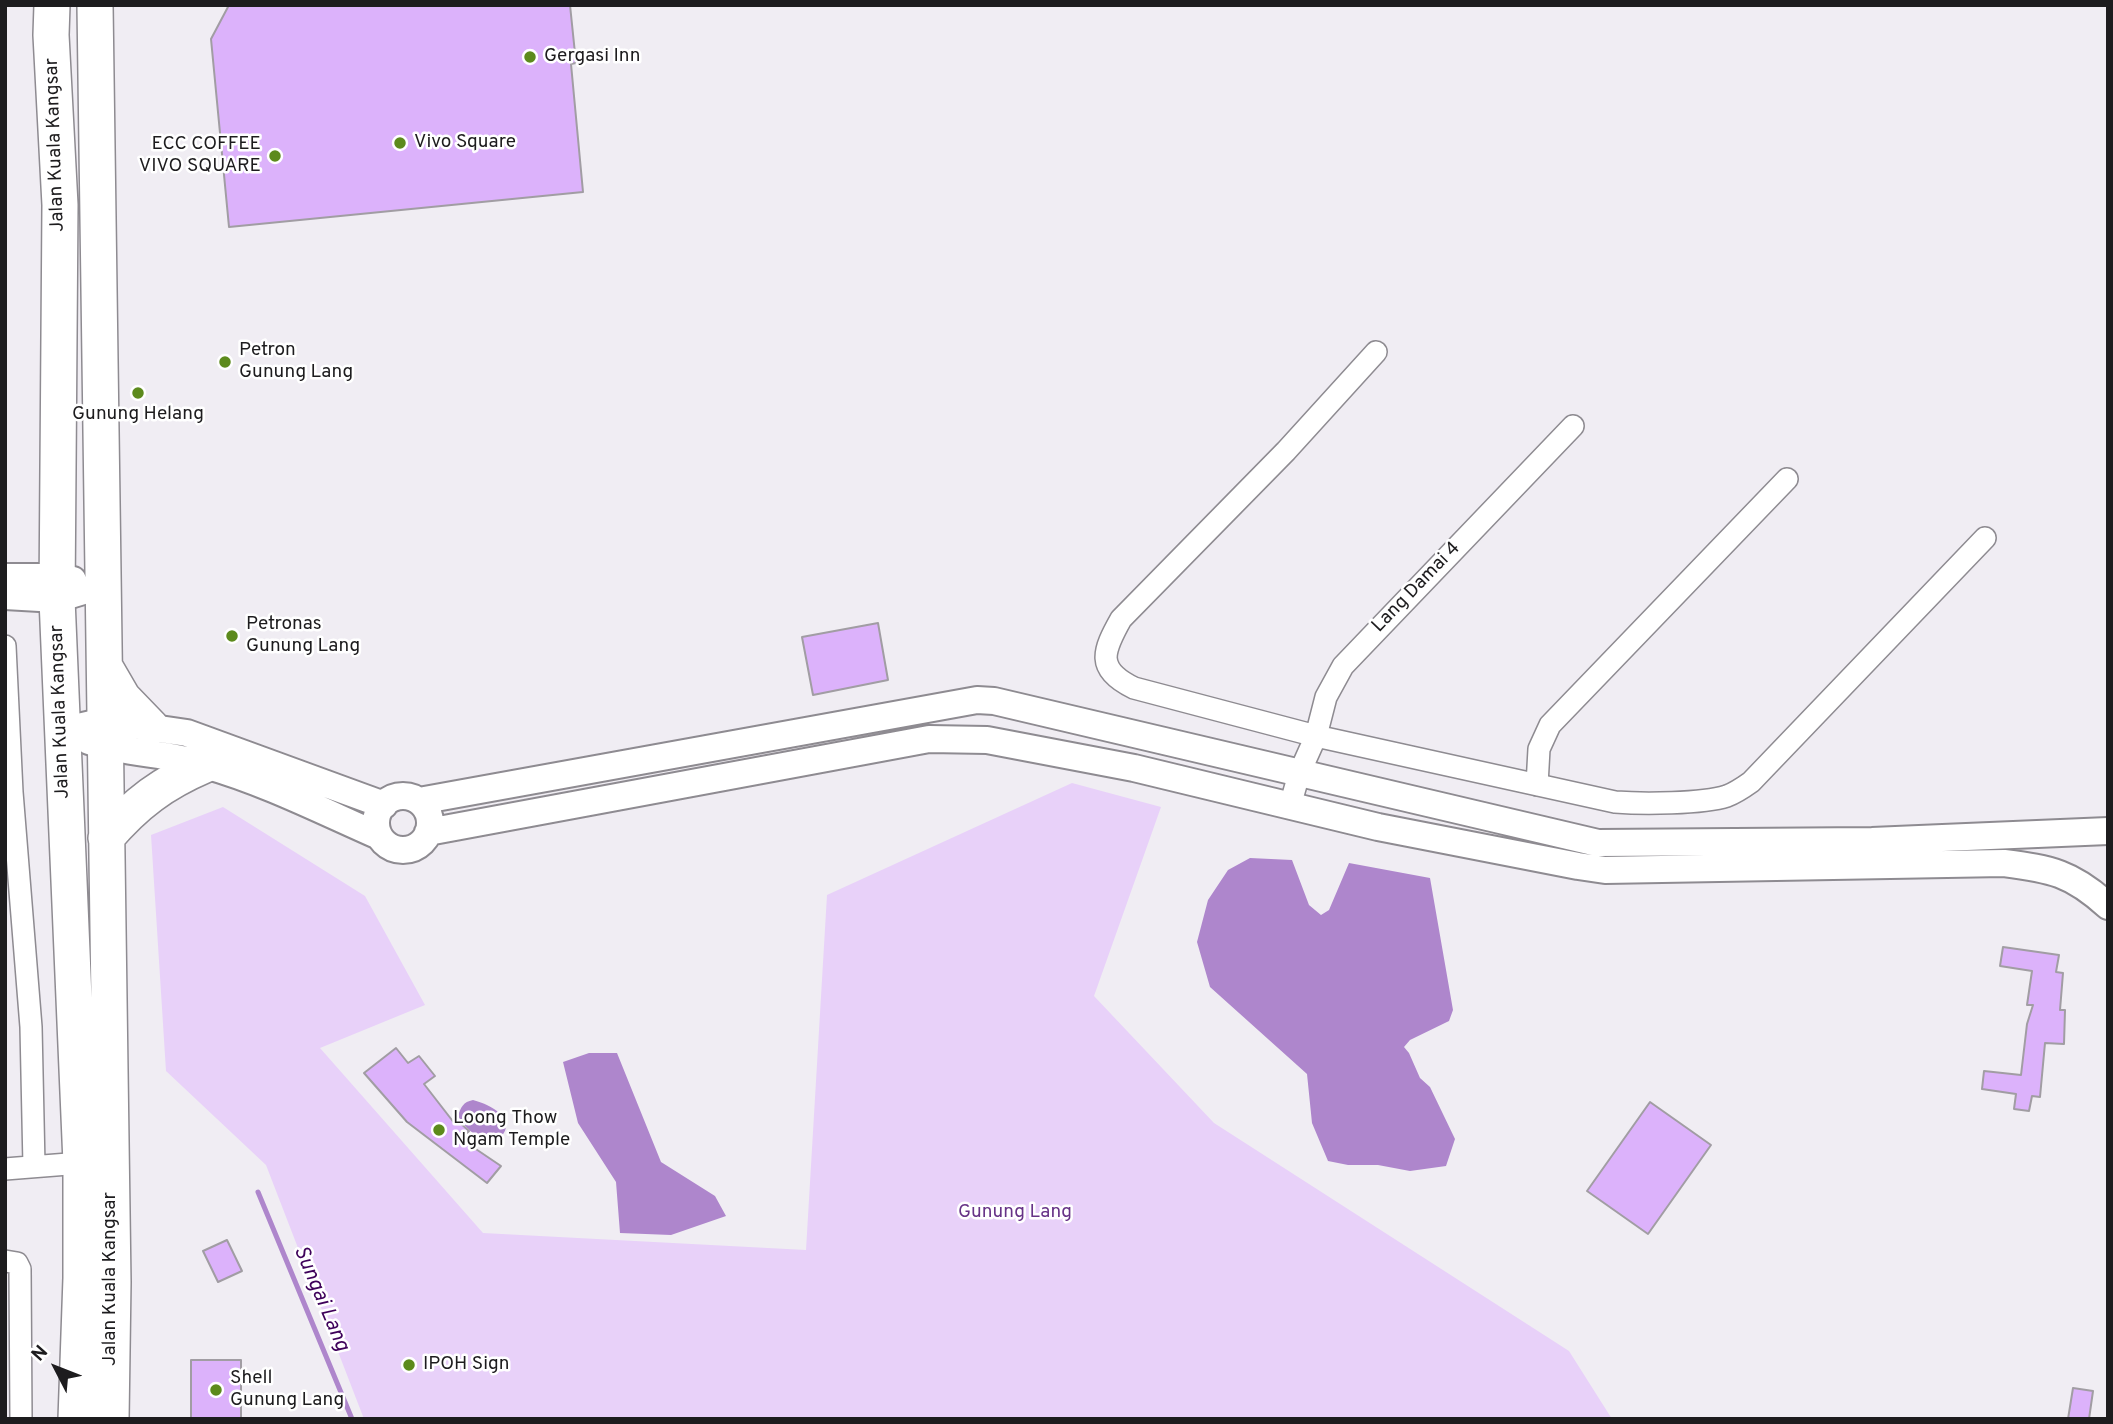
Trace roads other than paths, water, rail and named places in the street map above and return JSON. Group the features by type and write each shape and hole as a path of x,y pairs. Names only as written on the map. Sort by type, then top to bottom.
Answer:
{"highway":[{"name":"Jalan Kuala Kangsar","path":"95,5 113,1282 111,1419"},
{"name":"Jalan Kuala Kangsar","path":"50,15 60,205 57,588 81,1163 76,1419"},
{"path":"60,205 67,140 76,127 96,121"},
{"path":"105,667 122,698 151,727"},
{"path":"106,838 128,812 152,793 175,778 205,765"}],"street":[{"path":"1376,352 1286,451 1121,619 1107,644 1107,666 1118,680 1134,688 1316,736 1615,802 1701,800 1727,796 1751,782 1985,538"},
{"name":"Lang Damai 4","path":"1290,806 1299,774 1316,736 1326,696 1343,666 1573,426"},
{"path":"1537,785 1539,749 1550,725 1787,479"},
{"path":"5,577 57,588"},
{"path":"5,596 57,588 103,585"},
{"path":"5,646 8,774 31,1027 34,1166"},
{"path":"379,836 376,820 384,805 404,796 419,801 977,700 994,701 1598,843 1872,841 2108,831"},
{"path":"61,731 106,734 151,727 187,733 384,805"},
{"path":"106,734 144,751 205,765 269,788 379,836 390,847 406,850 420,844 428,832 429,815 419,801"},
{"path":"428,832 929,739 987,740 1134,768 1391,830 1605,870 1978,863 2030,866 2065,874 2108,906"},
{"path":"5,1169 81,1163"},
{"path":"5,1261 17,1263 20,1269 21,1419"}],"waterway":[{"name":"Sungai Lang","path":"258,1192 352,1419"}],"place":[{"name":"Gergasi Inn","path":"530,57"},
{"name":"Vivo Square","path":"400,143"},
{"name":"ECC COFFEE VIVO SQUARE","path":"275,156"},
{"name":"Petron Gunung Lang","path":"225,362"},
{"name":"Gunung Helang","path":"138,393"},
{"name":"Petronas Gunung Lang","path":"232,636"},
{"name":"Loong Thow Ngam Temple","path":"439,1130"},
{"name":"IPOH Sign","path":"409,1365"},
{"name":"Shell Gunung Lang","path":"216,1390"}],"park label":[{"name":"Gunung Lang","path":"1015,1213"}]}
